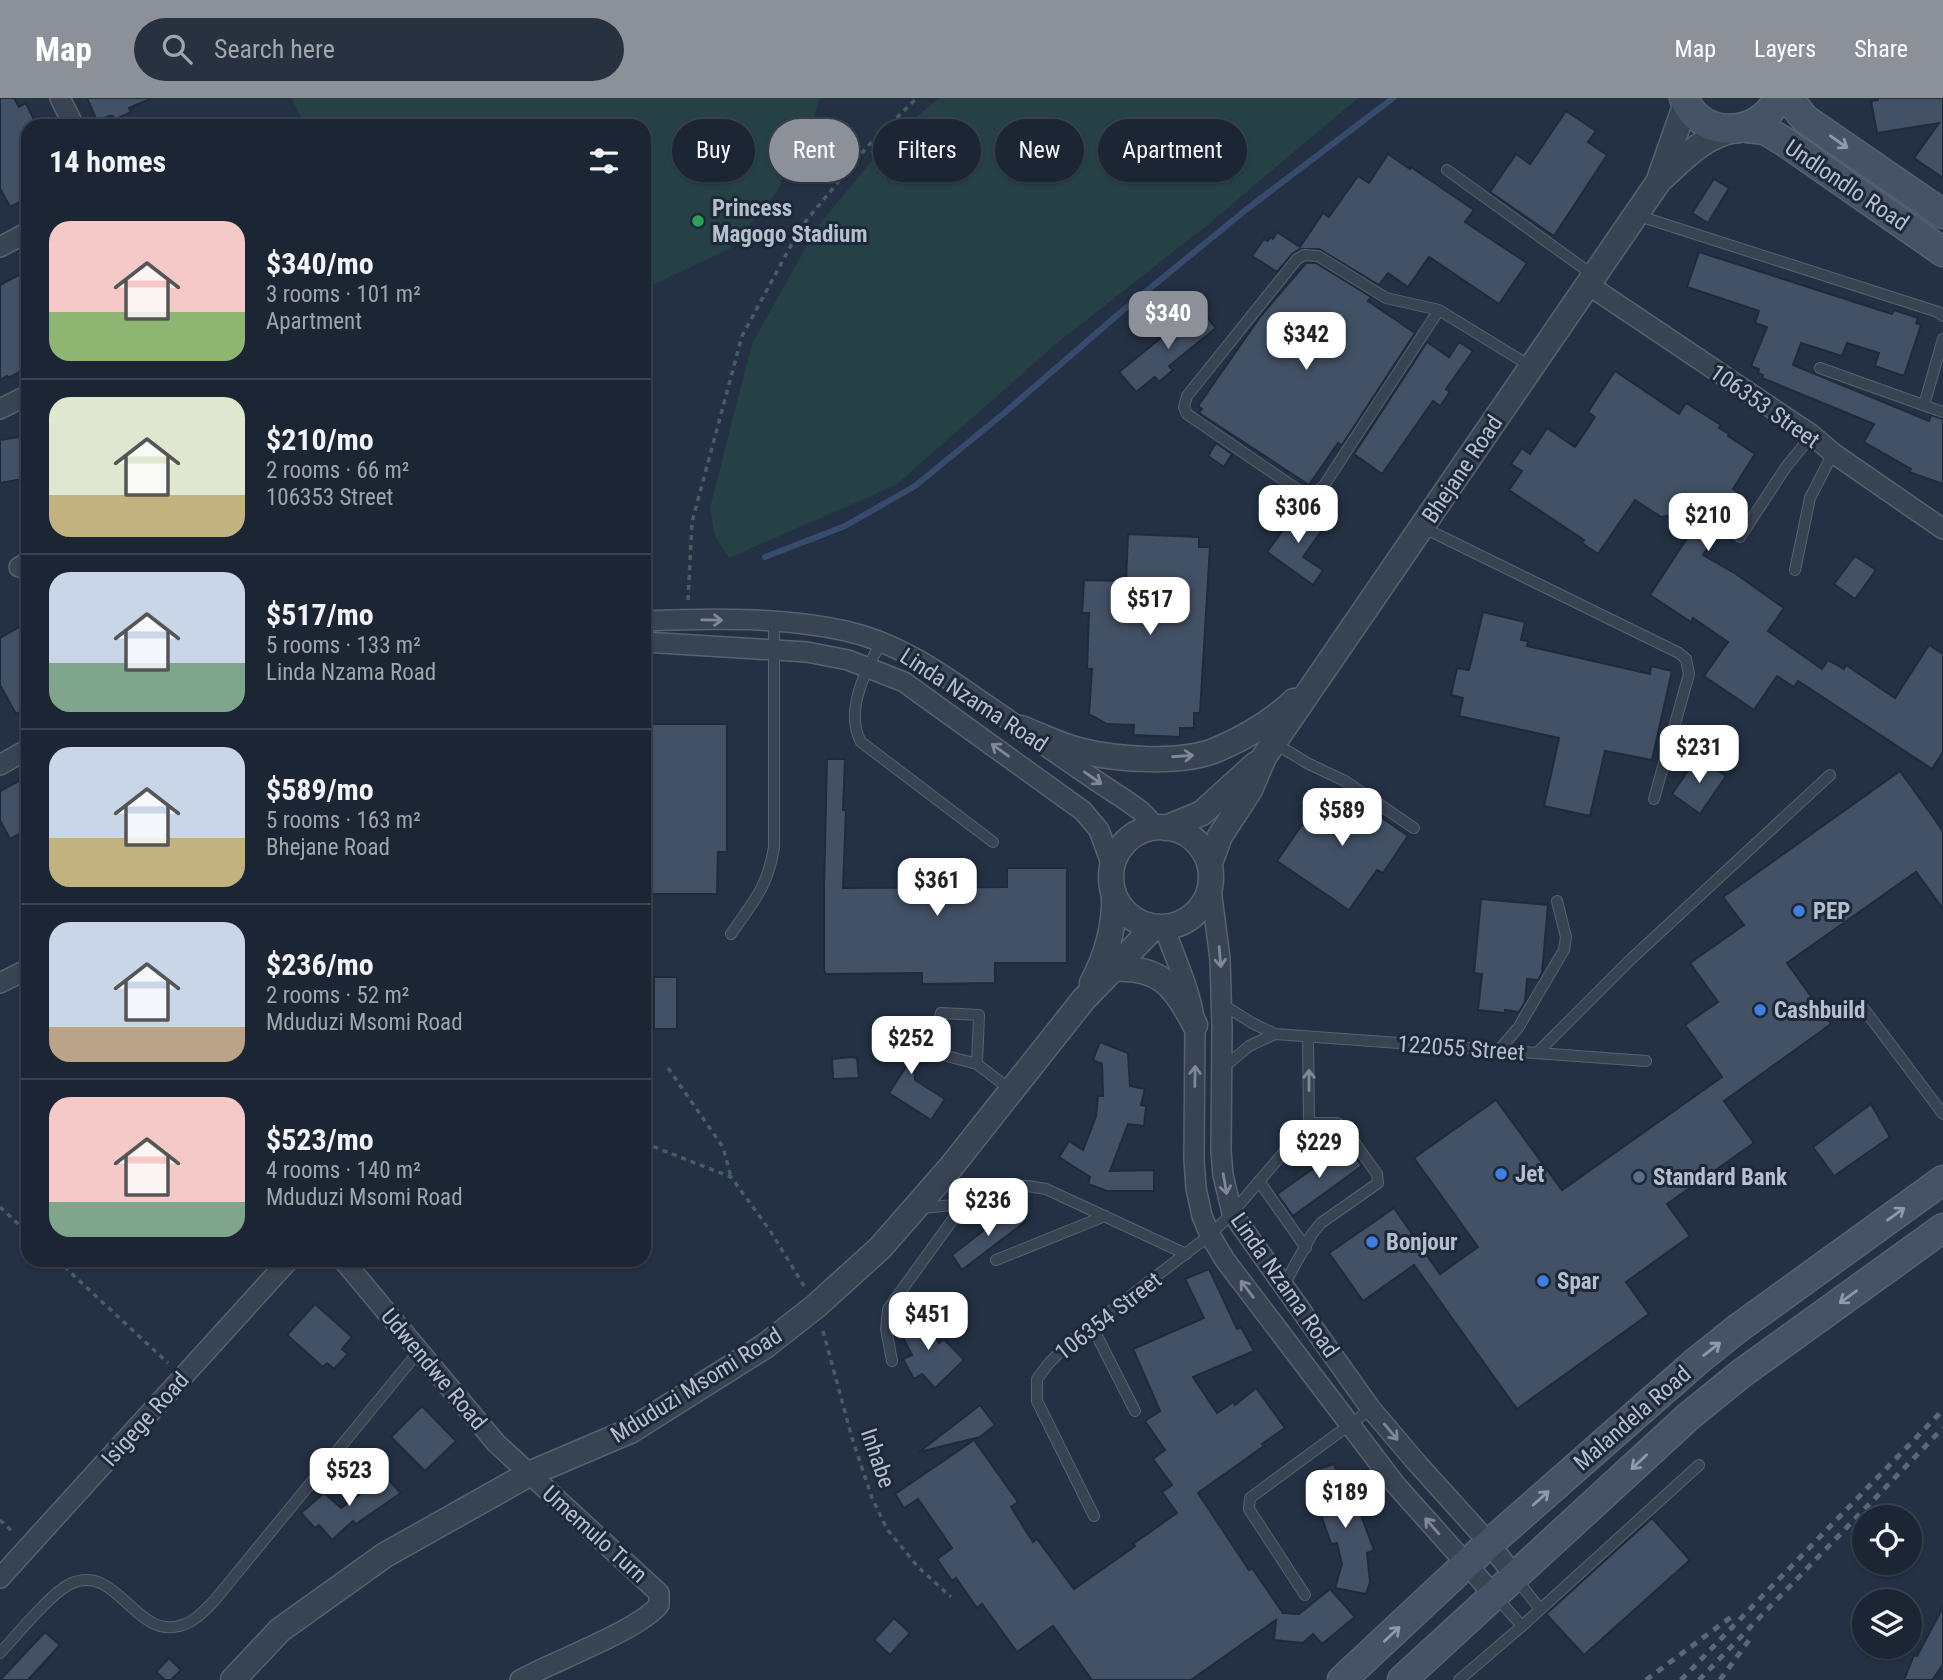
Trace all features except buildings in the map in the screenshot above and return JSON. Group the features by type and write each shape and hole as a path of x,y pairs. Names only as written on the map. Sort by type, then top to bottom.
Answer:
{"main road":[{"path":"1741,129 1768,115 1778,98"},
{"name":"Undlondlo Road","path":"1788,98 1805,118 1943,214"},
{"name":"Undlondlo Road","path":"1685,101 1695,115 1720,129 1765,130 1943,252"},
{"name":"Malandela Road","path":"1342,1680 1465,1565 1717,1345 1943,1180"},
{"name":"Malandela Road","path":"1402,1680 1699,1408 1742,1373 1943,1228"}],"street":[{"path":"60,98 70,119"},
{"name":"Bhejane Road","path":"1659,181 1685,101"},
{"name":"Bhejane Road","path":"1210,863 1220,836 1250,790 1269,750 1659,181 1714,135 1741,129"},
{"path":"0,247 21,236"},
{"name":"106353 Street","path":"1590,280 1943,529"},
{"path":"0,409 21,398"},
{"name":"Linda Nzama Road","path":"651,621 774,621 848,631 881,642 935,669 1142,811 1162,828"},
{"name":"Linda Nzama Road","path":"651,642 774,649 838,658 904,682 1083,811 1098,830 1112,866"},
{"path":"1021,728 1081,751 1158,758 1194,756 1216,750 1276,716 1321,677"},
{"name":"Bhejane Road","path":"1162,828 1202,814 1269,750"},
{"path":"0,765 21,753"},
{"path":"1145,829 1180,830 1190,835 1206,852 1210,863 1211,889 1194,916 1175,926 1159,927 1134,919 1119,905 1111,881 1112,866 1127,840 1145,829"},
{"name":"Linda Nzama Road","path":"1211,889 1220,959 1222,1004 1223,1175 1232,1213 1371,1409 1490,1544 1504,1586"},
{"name":"Mduduzi Msomi Road","path":"1084,999 1106,951 1115,918 1114,895"},
{"name":"Linda Nzama Road","path":"1159,927 1189,989 1195,1025 1196,1188 1209,1235 1395,1484 1465,1565 1504,1586"},
{"name":"Mduduzi Msomi Road","path":"233,1680 280,1630 385,1555 529,1474 630,1431 765,1346 816,1306 880,1248 950,1167 1084,999 1159,927"},
{"path":"1113,970 1133,968 1151,972 1163,979 1173,988 1195,1025"},
{"path":"0,983 21,972"},
{"path":"1194,1113 1221,1114"},
{"name":"Isigege Road","path":"0,1578 283,1267"},
{"name":"Udwendwe Road","path":"349,1267 496,1443 529,1474"},
{"path":"1276,1326 1300,1307"},
{"name":"Umemulo Turn","path":"520,1680 624,1629 656,1609 660,1600 659,1592 529,1474"}],"lane":[{"path":"1447,170 1590,280"},
{"path":"1635,215 1938,312 1943,316"},
{"path":"1439,310 1323,487 1314,493 1301,492 1187,414 1184,407 1187,396 1195,385 1297,259 1304,255 1318,256 1386,298 1439,310 1531,367"},
{"path":"1924,405 1943,339"},
{"path":"1820,368 1943,412"},
{"path":"1740,537 1786,467 1812,435"},
{"path":"1795,570 1810,498 1833,453"},
{"path":"1422,527 1679,653 1686,659 1689,674 1654,799"},
{"path":"731,934 764,886 770,873 774,847 774,621"},
{"path":"881,642 867,667 856,706 857,735 861,742 993,842"},
{"path":"1269,750 1307,763 1345,781 1414,828"},
{"path":"1536,1053 1629,961 1830,775"},
{"path":"1499,1050 1518,1028 1564,950 1566,937 1557,901"},
{"name":"122055 Street","path":"1222,1004 1275,1034 1646,1061"},
{"path":"1864,1009 1943,1114"},
{"path":"978,1064 979,1015 941,1013 937,1047 940,1052 978,1064 1011,1090"},
{"path":"1222,1069 1249,1046 1275,1034"},
{"path":"1284,1284 1321,1223 1378,1183 1378,1179 1344,1128 1337,1122 1309,1123 1308,1037"},
{"name":"106354 Street","path":"1094,1516 1037,1401 1037,1379 1049,1363 1092,1325 1209,1235 1232,1213 1309,1123"},
{"path":"1259,1181 1306,1248"},
{"path":"914,1209 964,1205 1008,1186 1028,1186 1046,1189 1186,1254"},
{"path":"892,1361 886,1329 888,1309 964,1205"},
{"path":"996,1260 1105,1216"},
{"path":"1092,1325 1135,1411"},
{"path":"0,1653 41,1609 68,1585 86,1580 101,1583 155,1624 179,1627 196,1618 214,1601 419,1351"},
{"path":"1304,1595 1249,1509 1250,1498 1371,1409"},
{"path":"1459,1680 1699,1465"},
{"path":"1504,1586 1540,1609"},
{"path":"1504,1586 1522,1626"}],"path":[{"path":"687,619 692,522 742,336 801,228 867,147 917,98"},
{"path":"668,1068 723,1147 731,1178"},
{"path":"651,1146 731,1178"},
{"name":"Inhabe","path":"731,1178 769,1229 816,1306 852,1438 872,1498 887,1529 918,1567 951,1597"},
{"path":"0,1207 21,1226"},
{"path":"65,1267 183,1377"}],"green space":[{"name":"Princess Magogo Stadium","path":"291,98 820,98 813,119 769,119 769,182 781,182 776,193 729,249 651,286 651,119 302,119"},
{"path":"939,98 1358,98 1206,226 1057,343 896,485 729,558 715,536 710,508 752,344 818,226 854,182 859,182 859,176 873,160 873,182 981,182 981,119 914,119"}],"waterway":[{"path":"765,557 845,526 915,486 1247,209 1393,98"}],"railway":[{"path":"1681,1680 1943,1410"},
{"path":"1699,1680 1943,1428"},
{"path":"1646,1680 1731,1617"},
{"path":"1720,1680 1752,1636"}],"place":[{"name":"Princess Magogo Stadium","path":"698,221"},
{"name":"PEP","path":"1799,911"},
{"name":"Cashbuild","path":"1760,1010"},
{"name":"Jet","path":"1501,1174"},
{"name":"Standard Bank","path":"1639,1177"},
{"name":"Bonjour","path":"1372,1242"},
{"name":"Spar","path":"1543,1281"}]}
